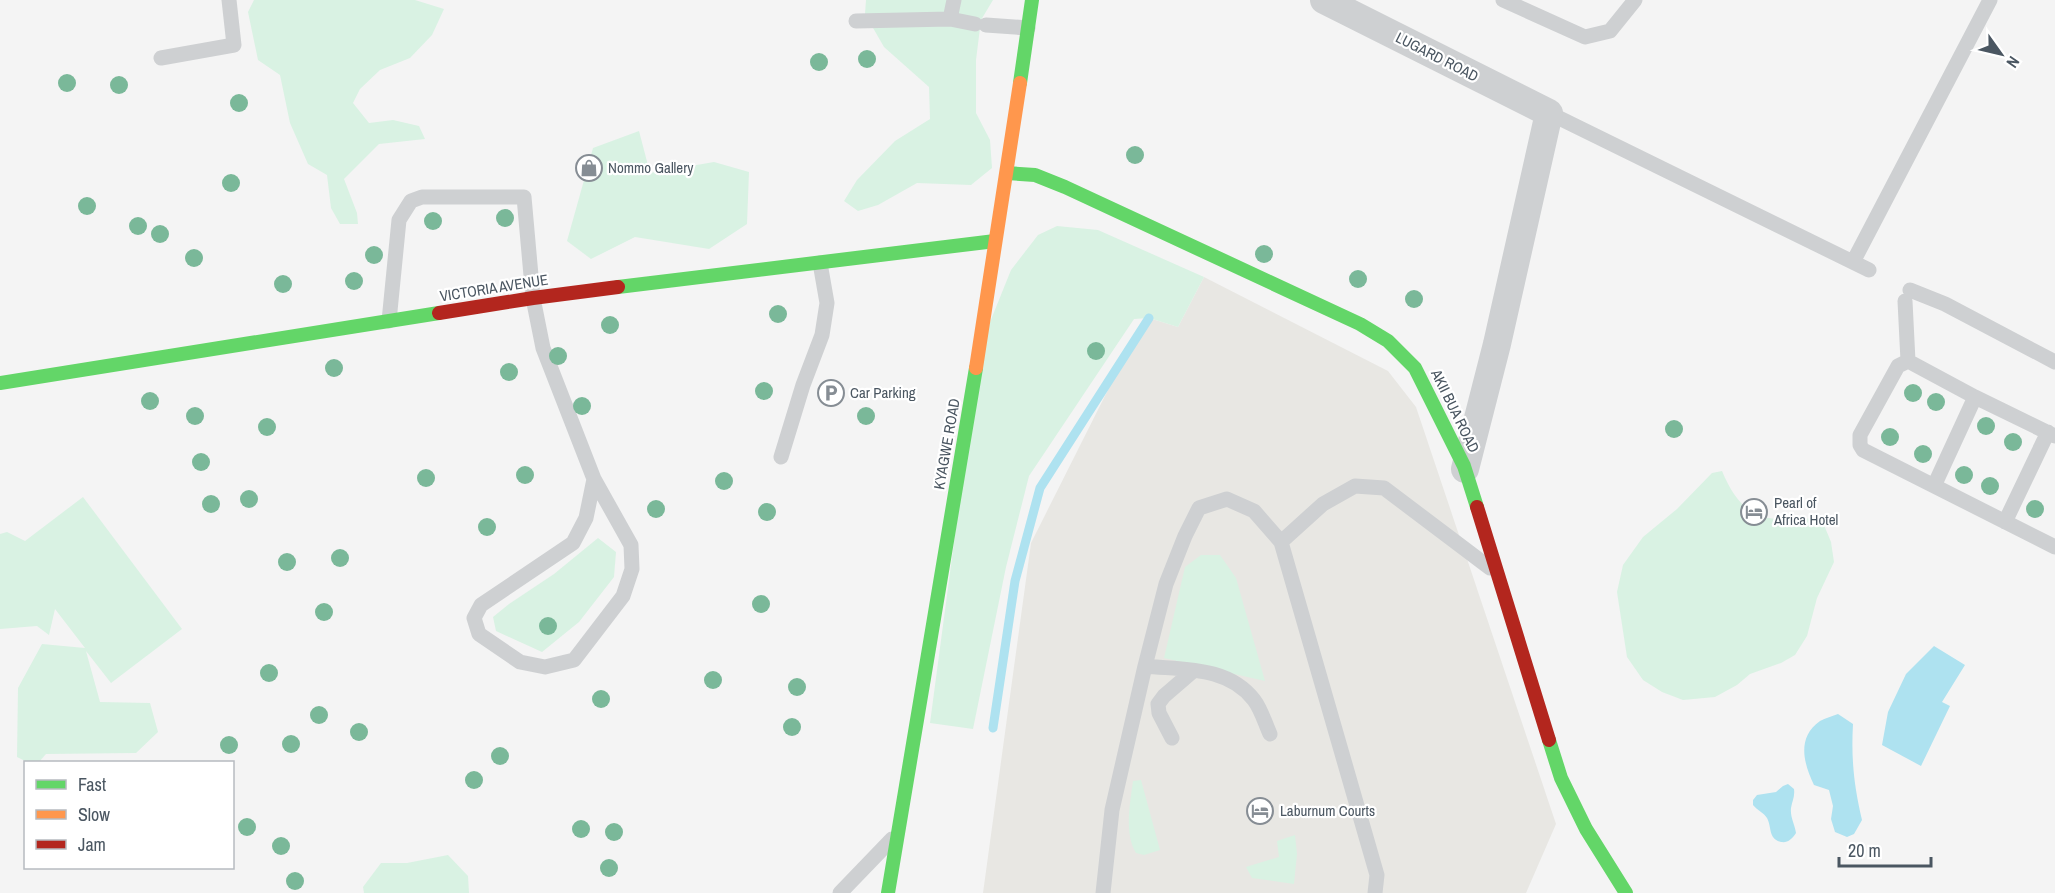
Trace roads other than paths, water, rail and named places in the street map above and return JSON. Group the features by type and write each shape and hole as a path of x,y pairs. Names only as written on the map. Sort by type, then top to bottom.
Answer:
{"street":[{"name":"KYAGWE ROAD","path":"888,893 980,347 1032,0"},
{"name":"LUGARD ROAD","path":"1324,0 1550,113"},
{"path":"1465,469 1497,344 1550,113"},
{"name":"AKII BUA ROAD","path":"1007,173 1035,175 1065,187 1360,324 1388,341 1415,368 1465,469 1561,778 1586,829 1626,893"},
{"name":"VICTORIA AVENUE","path":"0,383 533,298 995,241"}],"lane":[{"path":"161,58 234,45 229,0"},
{"path":"950,19 954,0"},
{"path":"1503,0 1585,37 1610,31 1635,0"},
{"path":"1853,262 1990,0"},
{"path":"856,21 950,19 980,25 1028,28"},
{"path":"1550,113 1869,270"},
{"path":"389,321 399,220 411,201 422,198 524,197 533,298 543,348 594,479 631,545 632,569 623,596 574,660 545,667 520,662 479,634 474,618 481,605 573,543 586,518 594,479"},
{"path":"781,457 803,385 822,336 827,303 820,262"},
{"path":"1908,361 1908,296 1946,304 2055,362"},
{"path":"1908,361 2051,434 2005,522"},
{"path":"1908,361 1898,366 1860,435 1860,445 1863,450 2055,547"},
{"path":"1934,486 1975,397"},
{"path":"1281,542 1323,504 1355,486 1384,488 1497,573"},
{"path":"1103,893 1112,810 1166,584 1199,508 1227,499 1254,511 1281,542 1377,875 1375,893"},
{"path":"1145,666 1209,672 1240,685 1256,702 1270,734"},
{"path":"1172,738 1159,713 1158,704 1193,671"},
{"path":"840,893 898,832"}],"water":[{"path":"1934,646 1965,665 1942,702 1950,706 1921,766 1882,745 1888,712 1906,674"},
{"path":"1838,714 1853,724 1854,772 1862,820 1854,834 1847,837 1835,832 1831,819 1833,806 1829,790 1814,785 1807,769 1804,752 1805,743 1812,728 1822,720"},
{"path":"1788,784 1794,789 1791,811 1796,833 1790,840 1781,842 1774,838 1769,821 1753,805 1753,800 1757,795 1776,792"}],"waterway":[{"path":"993,728 1015,581 1040,488 1149,318"}],"place":[{"name":"Nommo Gallery","path":"589,168"},
{"name":"Car Parking","path":"831,393"},
{"name":"Pearl of Africa Hotel","path":"1754,512"},
{"name":"Laburnum Courts","path":"1260,811"}]}
